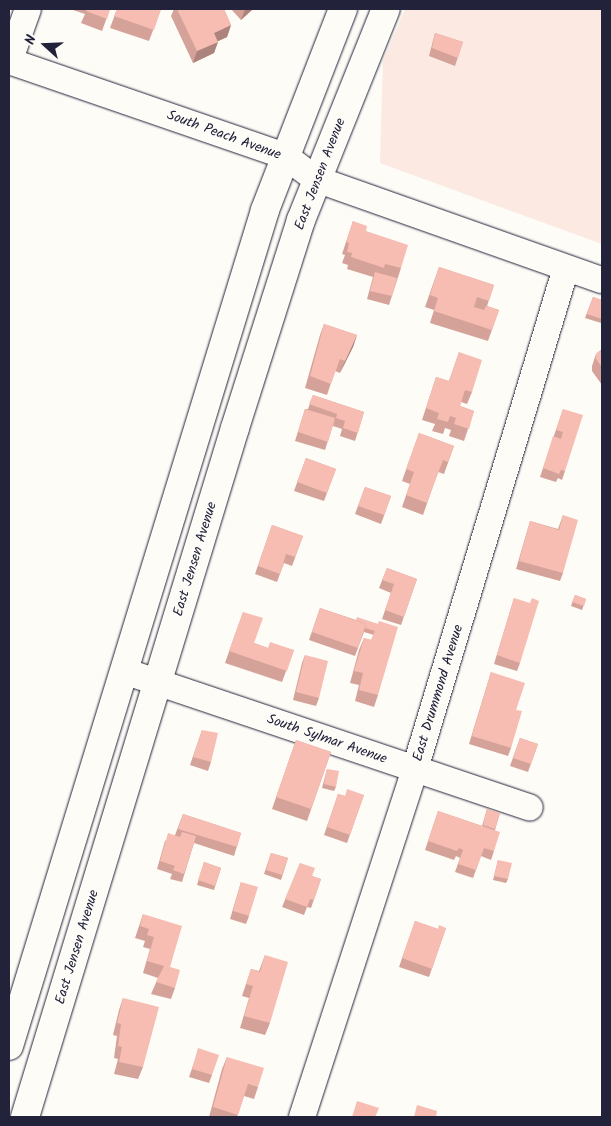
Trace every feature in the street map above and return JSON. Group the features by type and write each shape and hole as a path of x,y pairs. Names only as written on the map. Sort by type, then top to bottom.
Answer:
{"main road":[{"path":"9,1046 265,210 343,9"},
{"name":"East Jensen Avenue","path":"25,1117 235,428 316,179 386,9"}],"street":[{"path":"9,61 28,9"},
{"name":"South Peach Avenue","path":"9,61 285,156 316,179 602,280"},
{"name":"East Drummond Avenue","path":"302,1117 415,769 566,268"},
{"name":"South Sylmar Avenue","path":"124,671 530,808"}],"shaded area":[{"path":"405,9 602,9 602,244 380,163 383,61"}],"building":[{"path":"87,9 110,9 107,19 86,11"},
{"path":"117,9 161,9 154,30 114,16"},
{"path":"177,9 224,9 231,25 214,33 218,42 197,51"},
{"path":"435,33 463,42 458,58 432,48"},
{"path":"353,221 367,226 366,231 408,245 401,268 385,264 384,268 351,257 352,253 347,252 349,243 346,242"},
{"path":"439,267 494,285 489,301 477,297 474,307 484,310 486,306 499,310 492,330 434,311 438,298 430,295"},
{"path":"375,272 397,278 392,296 370,291"},
{"path":"593,297 602,300 602,319 587,314"},
{"path":"324,324 357,335 345,361 340,359 331,384 310,376"},
{"path":"602,349 602,367 596,359 596,354"},
{"path":"459,352 482,360 472,392 465,390 460,406 474,411 469,429 454,424 456,418 450,416 448,422 437,419 439,413 426,408 436,377 449,381"},
{"path":"313,395 364,412 358,433 343,428 345,421 336,418 337,414 309,404"},
{"path":"305,409 335,418 328,442 298,432"},
{"path":"563,409 583,415 565,471 561,470 559,474 543,468 553,436 561,439 563,432 556,430"},
{"path":"419,433 454,446 448,462 443,460 427,503 406,495 414,472 406,469"},
{"path":"306,458 336,469 327,493 297,482"},
{"path":"365,487 391,496 384,515 358,506"},
{"path":"563,515 578,520 563,573 519,561 530,521 559,530"},
{"path":"272,525 303,536 295,557 286,554 280,574 258,566"},
{"path":"387,568 417,579 404,617 385,610 394,584 382,580"},
{"path":"575,595 586,599 584,606 572,602"},
{"path":"514,598 530,603 532,598 539,601 520,663 497,655"},
{"path":"320,608 366,624 358,648 312,632"},
{"path":"243,612 263,618 254,643 268,648 270,642 294,650 287,671 229,651"},
{"path":"357,617 378,624 375,631 365,628 366,624 356,620"},
{"path":"379,621 398,627 378,695 359,690 363,673 354,671 364,638 371,640"},
{"path":"305,655 328,661 319,698 296,692"},
{"path":"491,672 525,683 516,710 522,711 511,748 472,736"},
{"path":"202,730 218,733 211,762 193,757"},
{"path":"520,738 538,744 531,764 513,758"},
{"path":"296,740 331,752 311,809 276,797"},
{"path":"327,769 339,771 336,787 324,784"},
{"path":"347,789 364,795 350,835 327,827 338,794 345,796"},
{"path":"487,809 500,813 495,829 483,825"},
{"path":"438,811 500,832 494,851 484,848 476,870 458,864 463,850 459,848 457,851 428,841"},
{"path":"183,814 241,833 237,847 178,829"},
{"path":"182,832 196,836 184,874 173,870 175,866 160,861 168,833 180,837"},
{"path":"271,853 288,858 282,875 266,870"},
{"path":"498,860 512,863 508,879 494,876"},
{"path":"204,862 221,868 215,886 198,880"},
{"path":"300,863 315,868 312,876 321,879 314,900 310,899 307,907 285,899"},
{"path":"241,882 258,887 249,916 233,911"},
{"path":"143,914 182,926 170,967 180,970 175,988 156,982 164,966 147,961 154,937 147,935 149,929 140,926"},
{"path":"415,921 438,929 439,925 446,928 432,969 402,958"},
{"path":"265,955 288,962 270,1023 244,1016 253,986 246,984 251,969 260,972"},
{"path":"123,998 159,1007 143,1067 119,1062 122,1047 118,1046 121,1024 117,1023"},
{"path":"198,1048 219,1055 212,1075 192,1069"},
{"path":"227,1057 264,1068 258,1087 248,1084 238,1115 213,1107"},
{"path":"357,1101 379,1108 375,1117 352,1117"},
{"path":"417,1105 437,1111 436,1117 414,1117"}]}
